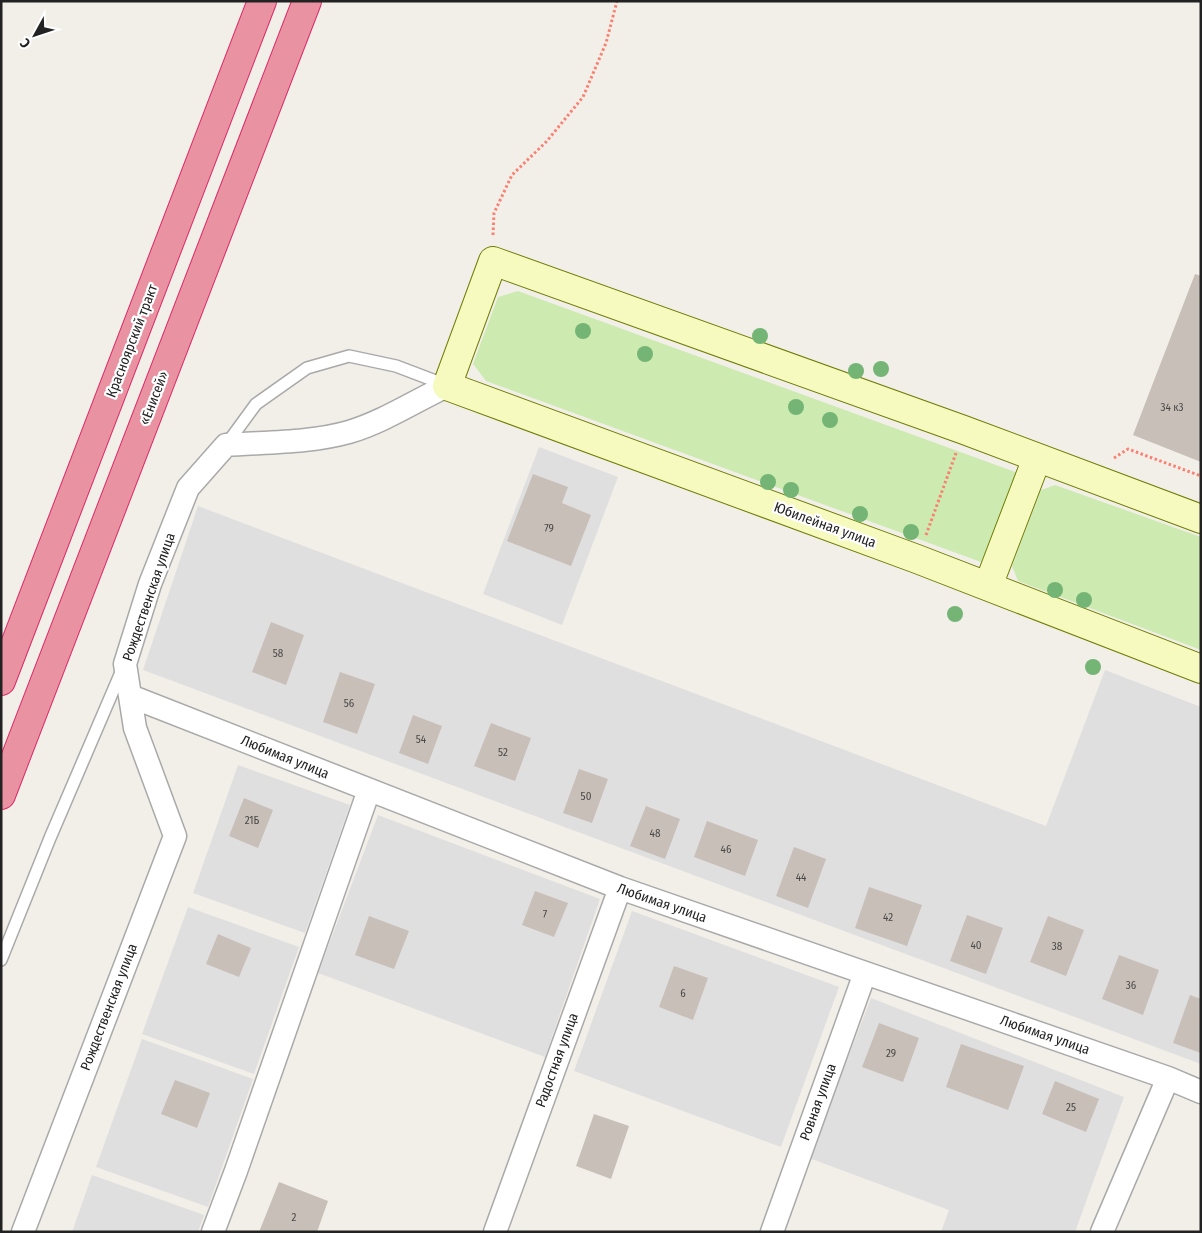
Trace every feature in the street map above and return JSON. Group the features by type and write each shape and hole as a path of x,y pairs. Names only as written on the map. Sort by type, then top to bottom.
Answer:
{"highway":[{"name":"Красноярский тракт","path":"1,681 262,1"},
{"name":"«Енисей»","path":"1,795 307,1"}],"main road":[{"path":"447,386 492,261 1201,519"},
{"name":"Юбилейная улица","path":"447,386 988,586 1201,669"},
{"path":"988,586 1037,458"}],"street":[{"path":"226,445 316,439 350,432 380,420 447,386"},
{"name":"Рождественская улица","path":"23,1232 175,836 135,728 125,664 150,584 188,488 226,445"},
{"name":"Любимая улица","path":"130,696 620,888 1168,1078 1201,1092"},
{"path":"213,1232 369,790"},
{"name":"Радостная улица","path":"494,1232 620,888"},
{"name":"Ровная улица","path":"772,1232 865,972"},
{"path":"1102,1232 1168,1078"}],"lane":[{"path":"226,445 256,404 307,368 349,356 396,366 447,386"},
{"path":"1,960 50,838 125,664"}],"path":[{"path":"492,261 494,213 512,175 546,141 583,97 606,43 617,1"},
{"path":"1113,459 1128,448 1201,476"},
{"path":"925,538 956,452"}],"shaded area":[{"path":"539,447 618,477 562,625 483,594"},
{"path":"198,506 1046,826 1105,670 1201,707 1201,1064 143,670"},
{"path":"238,765 350,805 305,933 193,893"},
{"path":"378,815 600,899 545,1057 318,973"},
{"path":"188,907 299,947 254,1074 142,1034"},
{"path":"632,911 839,987 781,1147 574,1071"},
{"path":"871,998 1124,1097 1075,1232 941,1232 949,1210 809,1158"},
{"path":"142,1039 253,1079 208,1207 96,1167"},
{"path":"92,1175 204,1215 198,1232 72,1232"}],"green space":[{"path":"518,291 1018,473 981,562 486,381 473,364 498,297"},
{"path":"1055,485 1201,537 1201,650 1018,581 1012,566 1041,490"}],"building":[{"path":"1195,274 1201,276 1201,462 1133,435"},
{"path":"533,474 568,487 562,503 591,515 571,566 507,541"},
{"path":"271,622 304,635 286,685 252,672"},
{"path":"340,672 375,684 357,734 323,722"},
{"path":"413,715 442,726 428,764 399,753"},
{"path":"491,723 531,738 515,781 474,766"},
{"path":"579,769 608,779 592,823 563,813"},
{"path":"244,798 273,810 258,848 229,836"},
{"path":"646,806 680,819 665,859 630,846"},
{"path":"707,821 758,840 745,876 694,857"},
{"path":"794,847 826,859 808,908 776,896"},
{"path":"869,887 922,905 907,946 855,928"},
{"path":"535,891 568,903 554,937 522,925"},
{"path":"967,915 1003,928 986,974 950,961"},
{"path":"369,916 409,931 394,969 355,955"},
{"path":"1048,916 1084,930 1066,976 1030,962"},
{"path":"218,934 251,948 239,977 206,964"},
{"path":"1119,955 1159,970 1143,1015 1102,999"},
{"path":"674,966 708,978 693,1020 659,1007"},
{"path":"1190,995 1201,999 1201,1053 1173,1043"},
{"path":"879,1023 919,1038 903,1082 862,1067"},
{"path":"961,1044 1024,1066 1008,1110 946,1087"},
{"path":"175,1080 210,1093 197,1128 161,1114"},
{"path":"1055,1081 1099,1099 1086,1132 1042,1114"},
{"path":"594,1114 629,1126 611,1179 576,1166"},
{"path":"279,1182 328,1201 317,1232 259,1232"}]}
